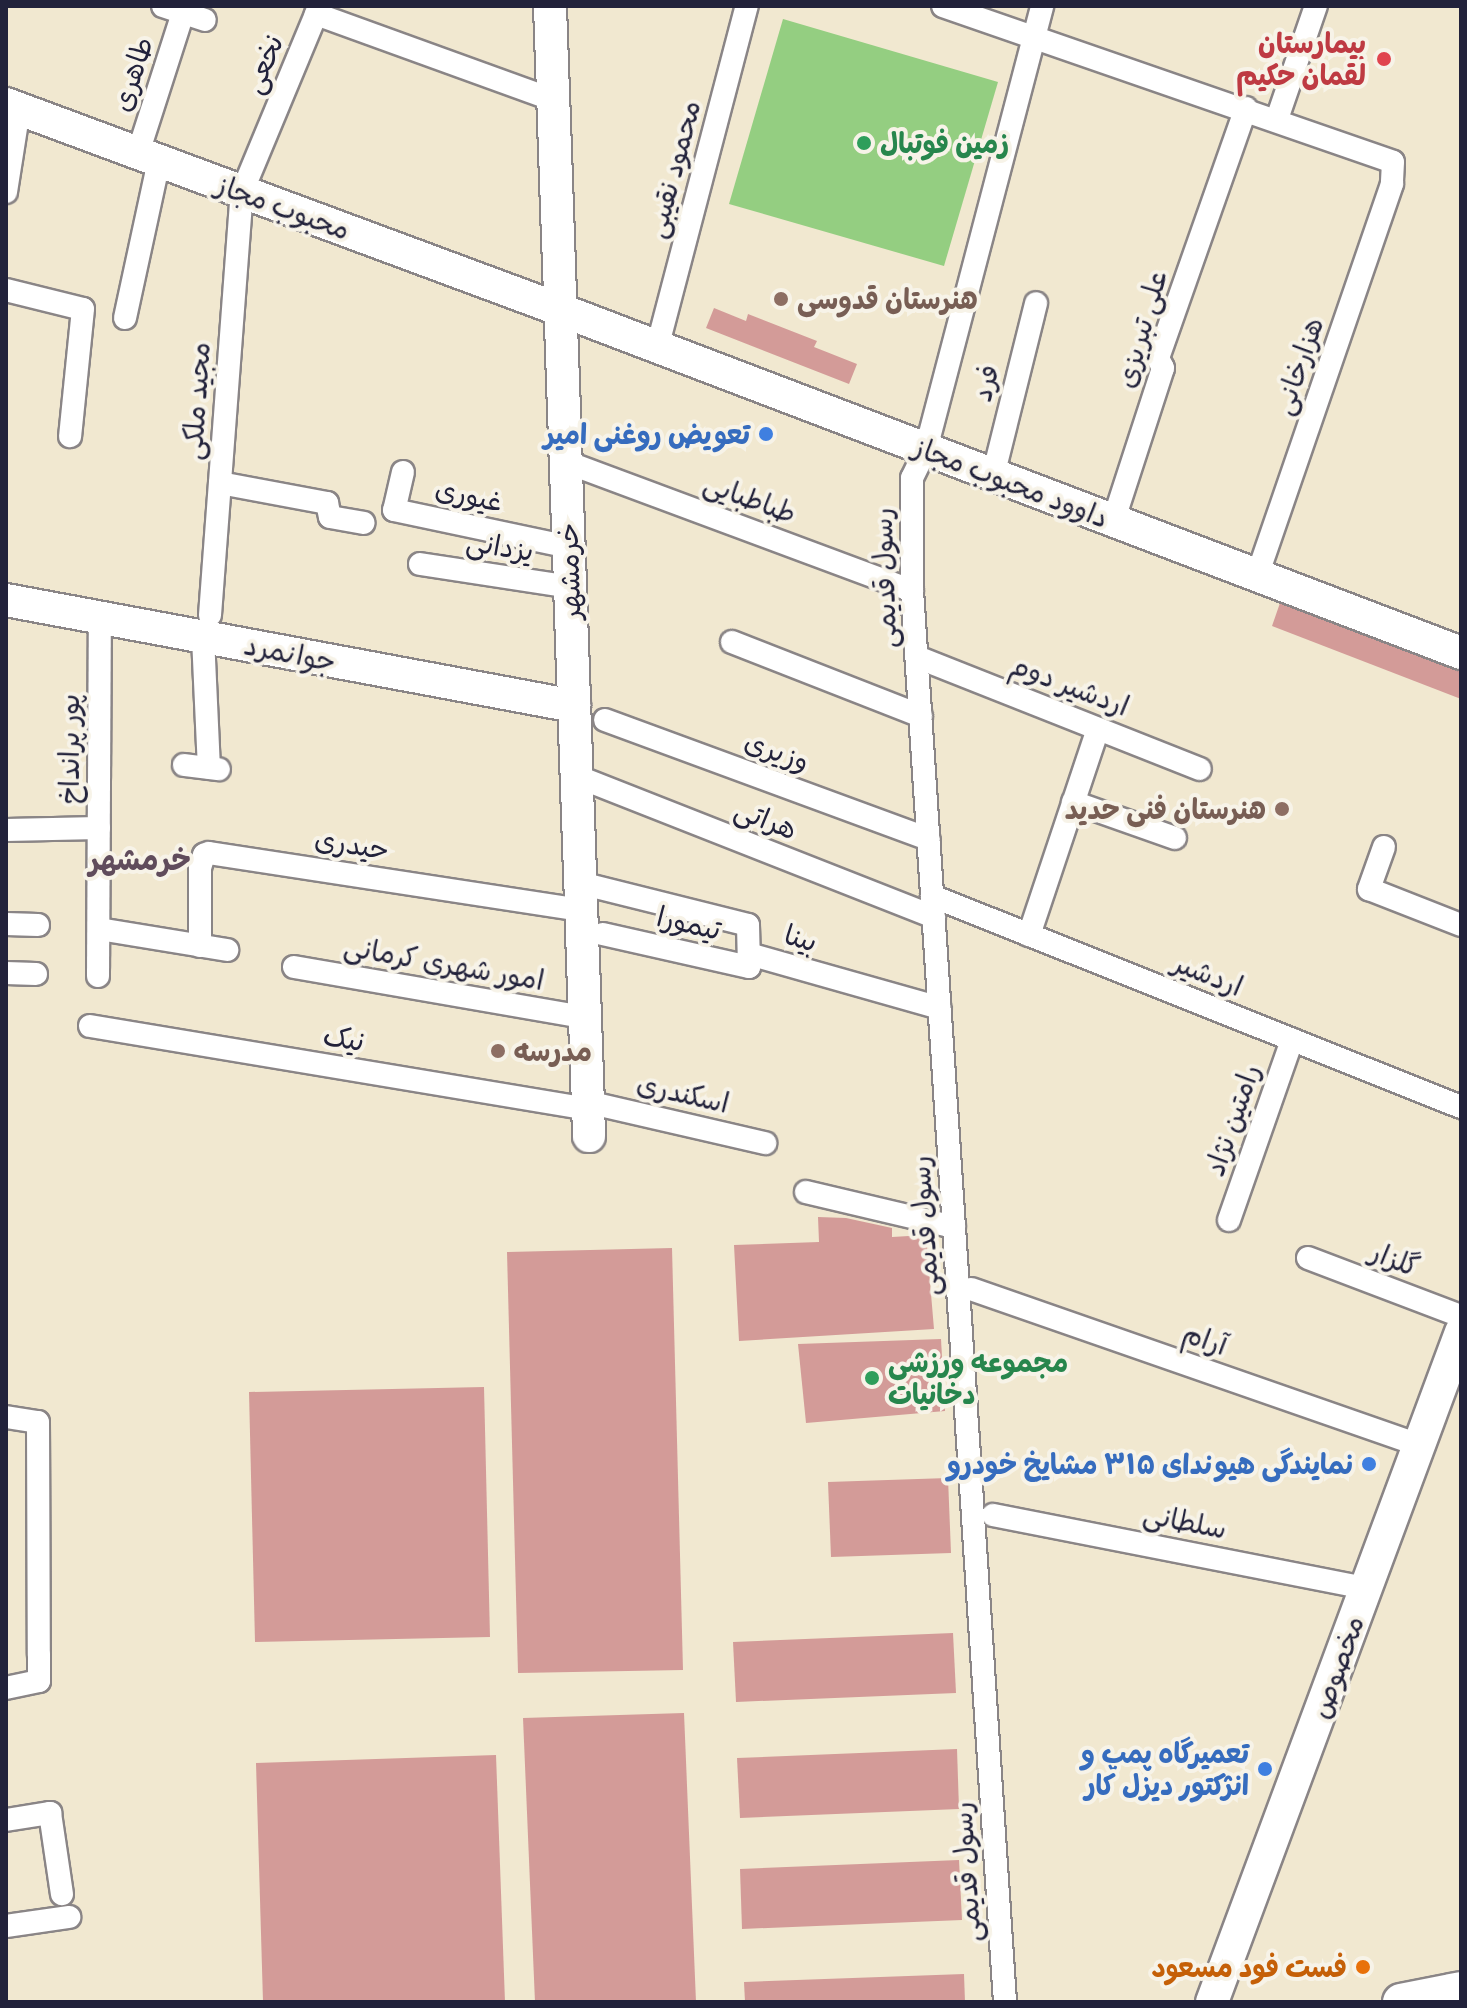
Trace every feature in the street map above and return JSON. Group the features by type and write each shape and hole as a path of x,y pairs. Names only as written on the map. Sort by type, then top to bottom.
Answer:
{"main road":[{"name":"خرمشهر","path":"550,6 588,1116"},
{"name":"محبوب مجاز","path":"13,107 561,310"},
{"name":"داوود محبوب مجاز","path":"561,310 1461,653"},
{"name":"جوانمرد","path":"6,600 100,618 206,626 574,706"},
{"name":"مخصوص","path":"1212,2002 1460,1332"},
{"path":"1401,2002 1461,1990"}],"street":[{"name":"محمود نقیبی","path":"657,348 747,6"},
{"path":"943,6 1277,119 1316,6"},
{"name":"رسول قدیمی","path":"1005,2002 912,591 912,478 926,449 1042,6"},
{"path":"173,9 205,20"},
{"name":"طاهری","path":"125,318 173,9"},
{"name":"نخعی","path":"242,192 316,14 553,100"},
{"path":"6,192 13,107"},
{"name":"علی تبریزی","path":"1113,522 1163,368 1158,358 1246,108"},
{"name":"هزارخانی","path":"1257,576 1395,175 1395,167 1389,158 1277,119"},
{"name":"مجید ملکی","path":"206,626 242,192"},
{"path":"6,290 83,309 70,436"},
{"name":"فرد","path":"993,476 1036,303"},
{"name":"طباطبایی","path":"566,462 912,591"},
{"name":"غیوری","path":"403,472 394,510 569,547"},
{"path":"220,483 327,503 330,517 363,523"},
{"name":"یزدانی","path":"420,564 570,587"},
{"name":"پور پرانداخ","path":"98,976 100,618"},
{"path":"184,765 214,768 206,626"},
{"path":"732,642 921,716"},
{"name":"اردشیر دوم","path":"917,657 1200,769"},
{"name":"وزیری","path":"605,720 929,839"},
{"path":"1029,935 1098,729"},
{"name":"هراتی","path":"576,776 933,906"},
{"path":"1073,802 1175,838"},
{"path":"6,830 99,828"},
{"path":"1384,847 1369,889 1461,925"},
{"name":"حیدری","path":"200,946 200,868 204,855 209,853 580,896"},
{"name":"بینا","path":"580,896 748,925 749,954 940,1008"},
{"name":"اردشیر","path":"933,906 1029,935 1461,1107"},
{"path":"6,924 38,925"},
{"path":"99,929 227,950"},
{"name":"تیمورا","path":"603,934 749,967 749,954"},
{"name":"امور شهری کرمانی","path":"294,967 584,1017"},
{"path":"6,973 36,974"},
{"name":"نیک","path":"90,1026 588,1116"},
{"name":"رامتین نژاد","path":"1229,1220 1292,1040"},
{"name":"اسکندری","path":"588,1116 765,1143"},
{"path":"806,1192 954,1227"},
{"name":"گلزار","path":"1308,1258 1460,1332"},
{"name":"آرام","path":"971,1289 1419,1445"},
{"path":"6,1417 38,1422 39,1681 6,1688"},
{"name":"سلطانی","path":"993,1515 1366,1588"},
{"path":"6,1820 50,1813 62,1894"},
{"path":"6,1926 69,1917"}],"green space":[{"name":"زمین فوتبال","path":"783,19 998,82 944,266 729,204"}],"building":[{"path":"714,308 746,321 748,314 817,341 814,347 857,364 849,384 706,328"},
{"path":"1280,603 1461,671 1461,699 1272,626"},
{"path":"818,1217 846,1218 892,1228 892,1237 926,1235 934,1329 739,1341 734,1245 819,1242"},
{"path":"672,1248 683,1670 518,1673 507,1252"},
{"name":"مجموعه ورزشی دخانیات","path":"941,1339 945,1411 806,1423 798,1344"},
{"path":"484,1387 490,1637 255,1642 249,1392"},
{"path":"948,1478 951,1553 831,1557 828,1482"},
{"path":"953,1633 956,1693 736,1702 733,1642"},
{"path":"684,1713 696,2002 535,2002 523,1718"},
{"path":"957,1749 959,1809 740,1818 737,1758"},
{"path":"496,1755 505,2002 263,2002 256,1763"},
{"path":"959,1860 962,1920 742,1929 740,1869"},
{"path":"964,1974 965,2002 745,2002 744,1982"}],"place":[{"name":"بیمارستان لقمان حکیم","path":"1384,59"},
{"name":"زمین فوتبال","path":"864,143"},
{"name":"هنرستان قدوسی","path":"781,299"},
{"name":"تعویض روغنی امیر","path":"766,434"},
{"name":"هنرستان فنی حدید","path":"1282,809"},
{"name":"مدرسه","path":"498,1051"},
{"name":"مجموعه ورزشی دخانیات","path":"872,1378"},
{"name":"نمایندگی هیوندای ۳۱۵ مشایخ خودرو","path":"1369,1464"},
{"name":"تعمیرگاه پمپ و انژکتور دیزل کار","path":"1265,1769"},
{"name":"فست فود مسعود","path":"1363,1967"}],"district":[{"name":"خرمشهر","path":"140,860"}]}
